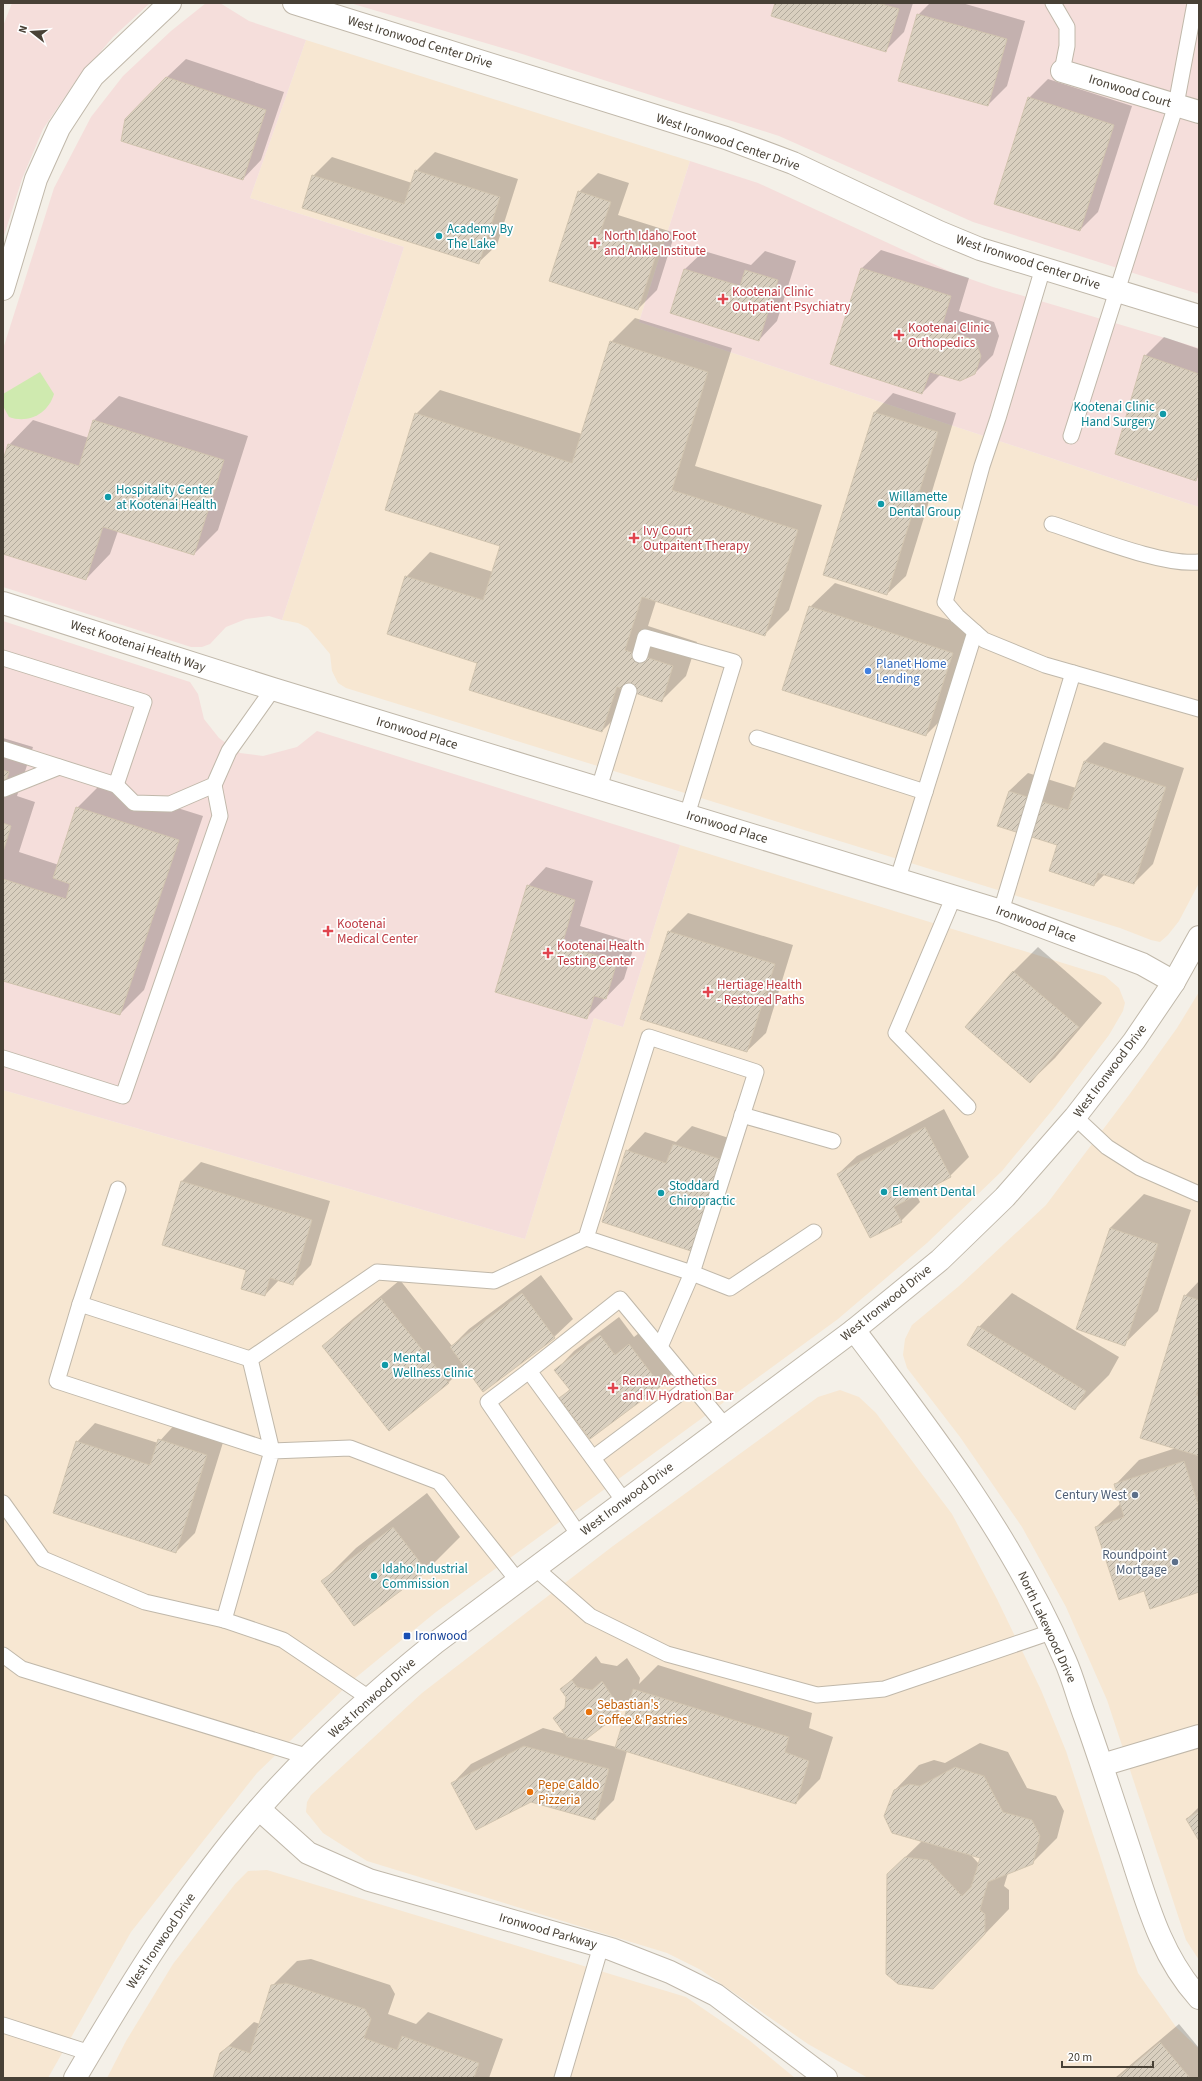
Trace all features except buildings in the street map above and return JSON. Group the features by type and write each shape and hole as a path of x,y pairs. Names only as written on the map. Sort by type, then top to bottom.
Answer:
{"street":[{"path":"3,289 36,179 59,128 93,76 170,3"},
{"name":"West Ironwood Center Drive","path":"294,3 726,138 793,163 939,232 980,248 1199,316"},
{"name":"Ironwood Court","path":"1062,71 1199,112"},
{"name":"West Kootenai Health Way","path":"3,603 273,689"},
{"name":"Ironwood Place","path":"273,689 898,878 1001,911 1142,964 1174,982"},
{"name":"West Ironwood Drive","path":"75,2078 139,1971 203,1879 259,1810 309,1757 369,1698 435,1644 854,1330 940,1260 1005,1197 1075,1118 1134,1041 1174,982 1199,937"},
{"name":"North Lakewood Drive","path":"854,1330 949,1457 1021,1568 1065,1660 1102,1765 1151,1916 1167,1954 1187,1985 1199,1998"},
{"path":"1102,1765 1199,1736"},
{"name":"Ironwood Parkway","path":"259,1810 308,1853 369,1880 601,1946 670,1972 716,1995 826,2078"}],"lane":[{"path":"1053,3 1067,27 1067,46 1062,71"},
{"path":"1071,436 1176,105 1195,3"},
{"path":"1042,268 996,425 982,466 945,602 984,640 1045,665 1199,709"},
{"path":"1052,524 1147,555 1190,563 1199,562"},
{"path":"898,878 975,632"},
{"path":"640,655 645,637 734,662 687,815"},
{"path":"3,658 144,702 116,785"},
{"path":"1001,911 1073,673"},
{"path":"3,1058 123,1096 220,816 214,786 229,751 273,689"},
{"path":"599,788 628,691"},
{"path":"757,738 925,792"},
{"path":"3,748 116,785 134,803 170,804 214,786"},
{"path":"4,789 59,767"},
{"path":"954,896 896,1033 968,1107"},
{"path":"586,1238 649,1037 756,1072 692,1273 660,1347"},
{"path":"742,1116 833,1141"},
{"path":"1075,1118 1107,1147 1140,1168 1199,1194"},
{"path":"118,1189 80,1304 57,1381 272,1451 350,1448 438,1482 518,1581"},
{"path":"250,1359 377,1272 494,1281 586,1238 692,1273 730,1288 814,1232"},
{"path":"579,1535 488,1402 620,1299 725,1426"},
{"path":"80,1304 250,1359"},
{"path":"224,1620 272,1451 250,1359"},
{"path":"529,1371 624,1501"},
{"path":"593,1458 691,1385"},
{"path":"3,1503 43,1558 145,1602 224,1620 283,1640 369,1698"},
{"path":"535,1568 590,1616 667,1654 817,1695 884,1689 1051,1632"},
{"path":"3,1655 22,1669 309,1757"},
{"path":"562,2078 601,1946"},
{"path":"3,2025 90,2053"}],"shaded area":[{"path":"12,3 150,3 113,37 75,82 43,129 22,179 3,239 3,26"},
{"path":"206,3 220,3 249,21 306,40 250,198 404,247 282,620 269,616 246,619 226,627 210,644 202,647 191,647 3,587 3,349 54,188 91,117 123,76 171,31"},
{"path":"350,3 1199,3 1199,294 973,222 779,136 519,53"},
{"path":"306,40 690,161 639,322 1199,507 1199,883 1179,921 1168,935 1160,942 1151,940 1120,928 346,688 338,683 332,671 330,654 308,628 298,623 282,620 404,247 250,198"},
{"path":"690,161 758,183 953,273 993,287 1199,348 1199,507 639,322"},
{"name":"Kootenai Medical Center","path":"3,621 190,682 198,694 204,719 219,738 240,753 263,756 297,747 317,731 680,845 623,1027 594,1018 525,1239 3,1090"},
{"path":"680,845 1105,976 1119,988 1125,1003 1123,1011 1109,1035 1054,1108 1002,1171 927,1243 838,1319 436,1612 354,1679 257,1773 131,1932 48,2078 3,2078 3,1090 525,1239 594,1018 623,1027"},
{"path":"1199,992 1199,1960 1186,1940 1107,1700 1066,1607 1022,1527 960,1437 907,1368 903,1355 905,1339 912,1325 959,1286 1046,1205 1129,1095 1177,1028"},
{"path":"840,1390 859,1397 876,1413 952,1514 997,1599 1041,1690 1066,1751 1138,1973 1176,2027 1199,2049 1199,2078 868,2078 808,2044 701,1970 667,1953 367,1861 323,1833 306,1812 307,1802 311,1795 422,1693 613,1546 818,1397"},
{"path":"267,1870 686,1997 749,2040 795,2078 107,2078 126,2041 173,1964 235,1884 248,1871"}],"green space":[{"path":"40,372 54,394 47,407 36,416 30,418 16,419 9,417 3,406 3,394"}],"place":[{"name":"Academy By The Lake","path":"439,236"},
{"name":"North Idaho Foot and Ankle Institute","path":"595,243"},
{"name":"Kootenai Clinic Outpatient Psychiatry","path":"723,299"},
{"name":"Kootenai Clinic Orthopedics","path":"899,335"},
{"name":"Kootenai Clinic Hand Surgery","path":"1163,414"},
{"name":"Hospitality Center at Kootenai Health","path":"108,497"},
{"name":"Willamette Dental Group","path":"881,504"},
{"name":"Ivy Court Outpaitent Therapy","path":"634,538"},
{"name":"Planet Home Lending","path":"868,671"},
{"name":"Kootenai Medical Center","path":"328,931"},
{"name":"Kootenai Health Testing Center","path":"548,953"},
{"name":"Hertiage Health - Restored Paths","path":"708,992"},
{"name":"Element Dental","path":"884,1192"},
{"name":"Stoddard Chiropractic","path":"661,1193"},
{"name":"Mental Wellness Clinic","path":"385,1365"},
{"name":"Renew Aesthetics and IV Hydration Bar","path":"613,1388"},
{"name":"Century West","path":"1135,1495"},
{"name":"Roundpoint Mortgage","path":"1175,1562"},
{"name":"Idaho Industrial Commission","path":"374,1576"},
{"name":"Ironwood","path":"407,1636"},
{"name":"Sebastian's Coffee & Pastries","path":"589,1712"},
{"name":"Pepe Caldo Pizzeria","path":"530,1792"}]}
